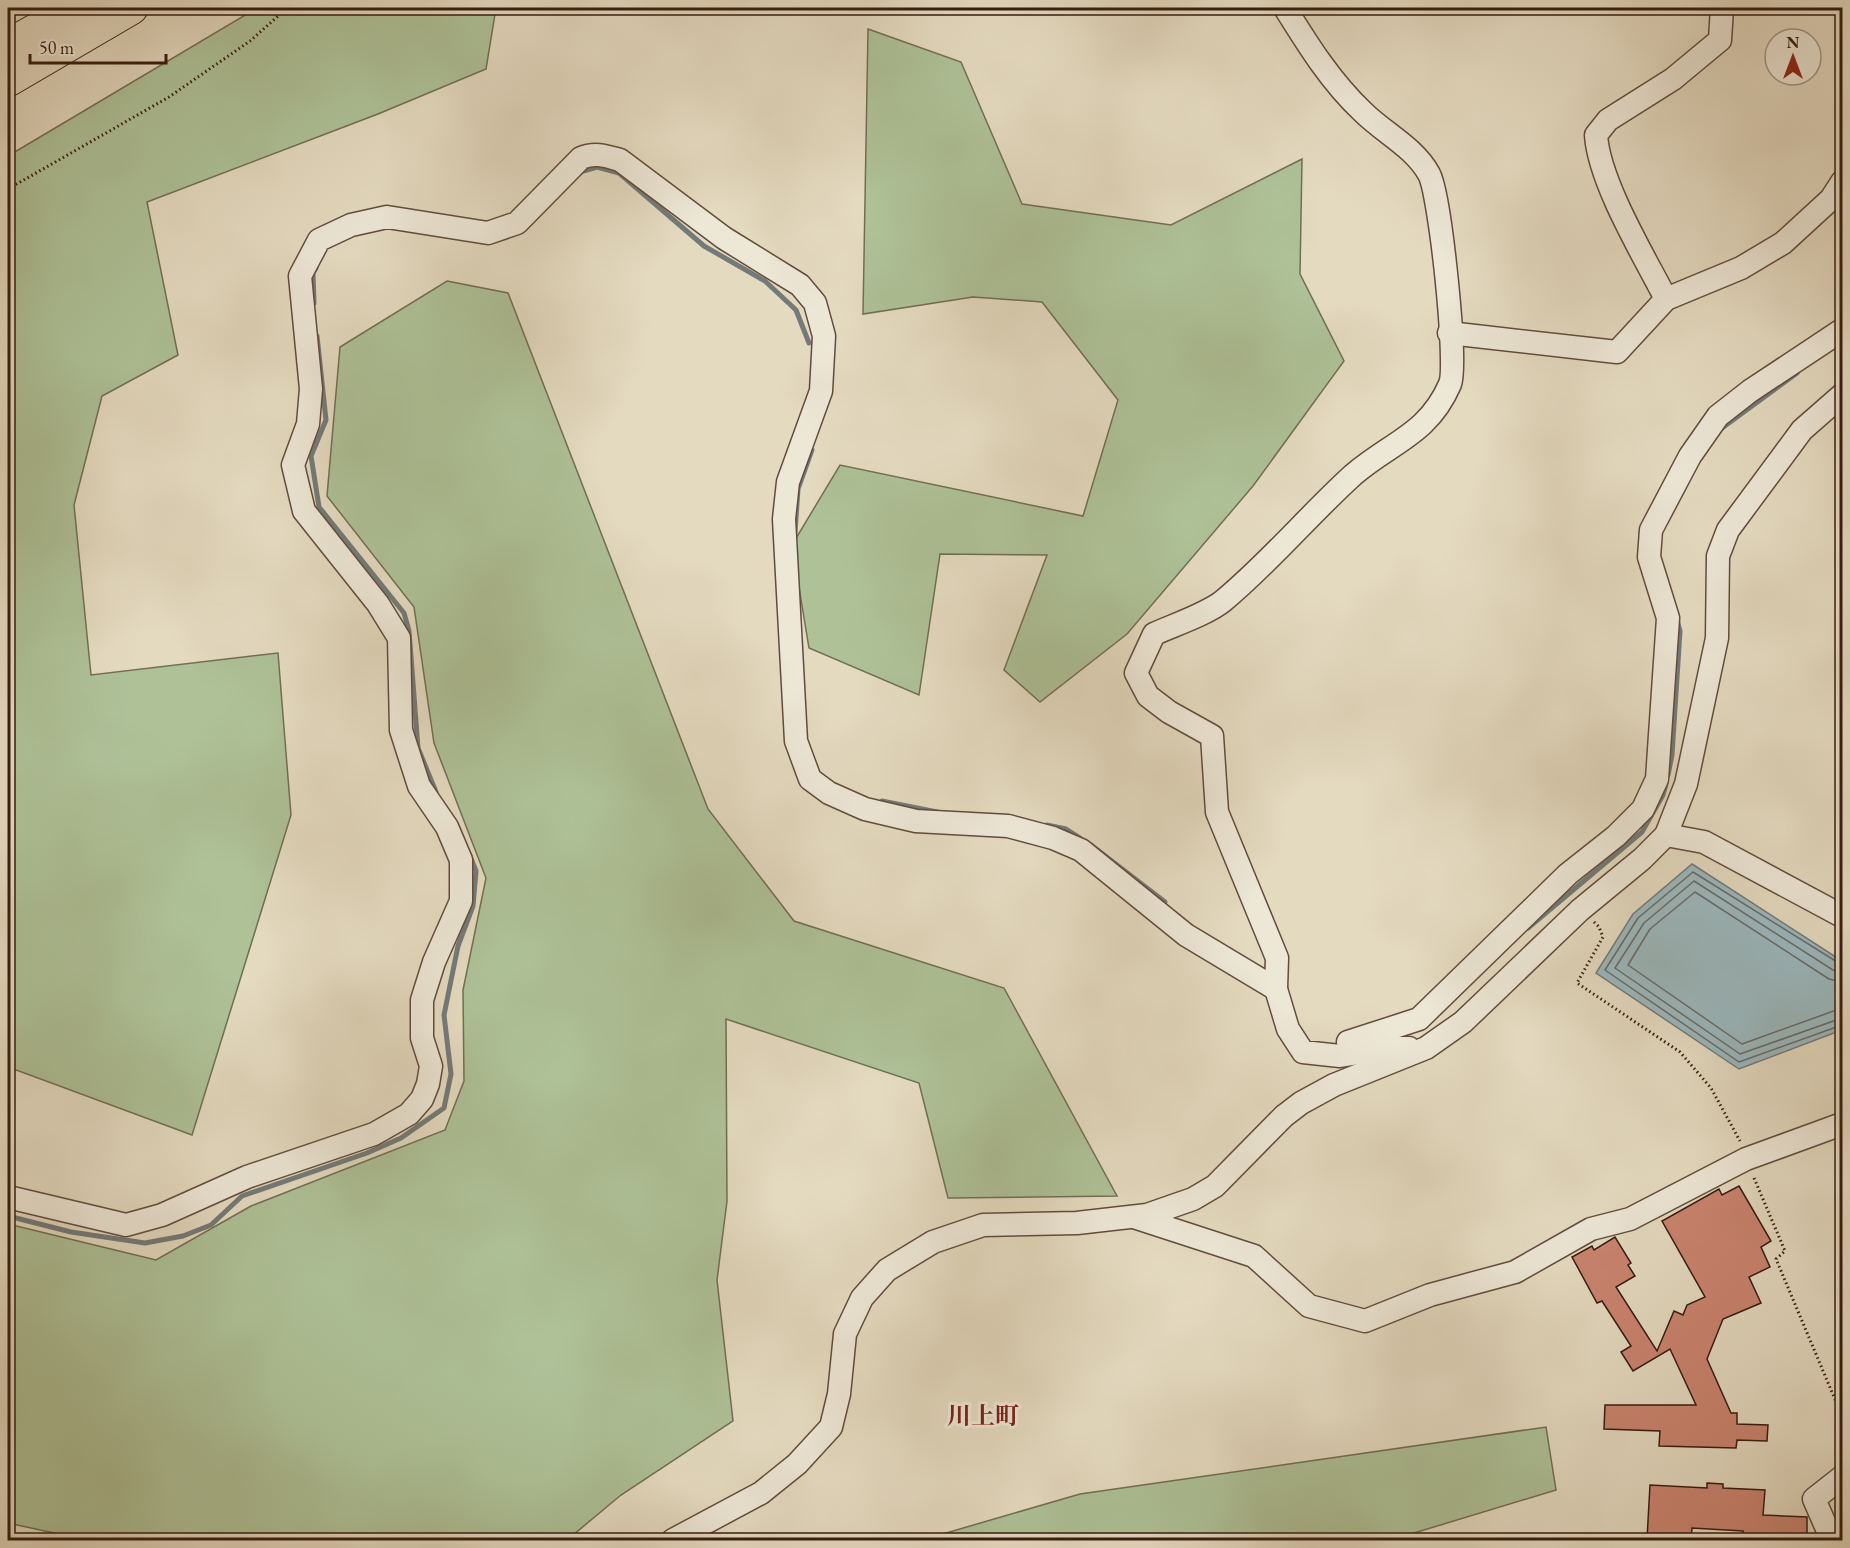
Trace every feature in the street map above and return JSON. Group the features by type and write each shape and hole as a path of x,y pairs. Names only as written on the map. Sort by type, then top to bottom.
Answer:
{"highway":[{"path":"8,46 76,8"},
{"path":"8,80 130,8"}],"street":[{"path":"1285,8 1315,56 1342,90 1362,112 1411,151 1430,175 1442,238 1450,309 1451,382 1428,422 1355,474 1221,603 1154,634 1136,673 1148,696 1169,712 1212,736 1217,812 1277,958 1276,989 1288,1029 1303,1052"},
{"path":"1666,299 1610,185 1598,156 1596,135 1608,120 1673,79 1720,40 1722,8"},
{"path":"8,1197 126,1225 162,1215 247,1177 374,1134 409,1114 422,1099 428,1084 431,1066 422,1038 422,1000 434,962 461,901 461,860 447,827 419,786 401,730 399,638 378,604 304,511 293,465 308,424 311,389 300,276 319,240 351,225 387,217 488,233 517,223 581,158 589,155 600,154 620,160 682,204 724,238 800,285 815,303 824,336 821,391 788,482 784,519 796,741 810,779 829,793 865,809 916,821 1008,826 1053,838 1081,850 1186,935 1276,989"},
{"path":"1449,333 1617,352 1666,299 1741,268 1783,243 1831,199 1842,182"},
{"path":"1303,1052 1364,1039 1419,1018 1568,874 1616,836 1643,809 1657,779 1668,629 1668,618 1649,557 1652,530 1690,456 1718,416 1750,391 1842,330"},
{"path":"673,1540 761,1493 797,1464 831,1427 839,1394 845,1334 862,1298 887,1270 933,1242 983,1225 1069,1224 1163,1211 1193,1199 1215,1186 1239,1165 1284,1116 1301,1103 1334,1085 1426,1048 1462,1022 1580,910 1642,859 1666,835 1686,784 1717,638 1718,556 1728,530 1802,430 1842,395"},
{"path":"1666,835 1704,842 1842,916"},
{"path":"1303,1052 1340,1056 1390,1048 1426,1048"},
{"path":"1132,1216 1254,1256 1309,1306 1365,1321 1430,1295 1515,1272 1591,1229 1630,1219 1746,1159 1842,1124"},
{"path":"1832,1540 1814,1499 1842,1477"}],"path":[{"path":"8,189 169,97 250,41 287,8"},
{"path":"1580,910 1599,927 1603,937 1577,983 1680,1052 1711,1088 1735,1128 1785,1251 1776,1259 1842,1416"}],"green space":[{"path":"257,8 496,8 486,69 378,114 147,202 178,355 102,396 74,505 91,675 278,653 291,815 192,1135 8,1067 8,156"},
{"path":"868,29 961,62 1022,204 1171,225 1302,159 1300,274 1344,361 1253,486 1127,634 1040,702 1004,670 1047,555 940,554 919,695 809,648 792,545 840,465 1083,516 1118,400 1042,302 973,297 863,314"},
{"path":"447,281 508,293 708,809 794,921 1004,988 1117,1196 948,1198 919,1083 726,1019 727,1201 717,1280 733,1421 621,1495 567,1540 86,1540 8,1523 8,1224 156,1260 251,1206 445,1130 464,1081 463,990 486,878 434,743 414,607 327,496 340,347"},
{"path":"1546,1427 1556,1490 1391,1540 922,1540 1080,1494"}],"water":[{"path":"1692,864 1842,961 1842,1030 1739,1069 1596,973 1633,914"}],"building":[{"path":"1739,1186 1771,1241 1761,1247 1770,1267 1749,1277 1761,1303 1723,1319 1707,1359 1731,1413 1737,1413 1737,1424 1768,1425 1767,1441 1737,1440 1736,1448 1659,1446 1660,1431 1604,1429 1605,1405 1696,1405 1670,1349 1633,1371 1621,1352 1631,1346 1602,1301 1597,1303 1572,1257 1592,1246 1594,1250 1615,1237 1631,1263 1628,1265 1635,1276 1616,1287 1657,1351 1674,1311 1683,1315 1687,1305 1705,1297 1662,1221 1719,1189 1722,1195"},
{"path":"1707,1483 1723,1484 1723,1488 1765,1490 1763,1515 1807,1517 1807,1540 1743,1540 1743,1531 1692,1528 1691,1540 1647,1539 1650,1485 1707,1488"}],"waterway":[{"path":"580,172 597,167 619,173 704,246 765,281 796,310 809,343"},
{"path":"314,303 313,273 316,268"},
{"path":"317,336 326,420 311,456 319,507 404,613 409,631 418,748 436,792"},
{"path":"1722,428 1797,373"},
{"path":"795,533 798,489 812,450"},
{"path":"1668,775 1672,755 1680,631 1677,620"},
{"path":"1528,928 1642,832 1663,795 1666,784"},
{"path":"882,801 937,812"},
{"path":"1047,825 1066,829 1080,838"},
{"path":"1091,845 1165,902"},
{"path":"8,1216 71,1232 145,1243 183,1236 211,1225 242,1196 367,1153 401,1138 444,1108 451,1074 444,1015 458,946 473,906 476,871 470,856"}],"district":[{"name":"川上町","path":"983,1415"}]}
